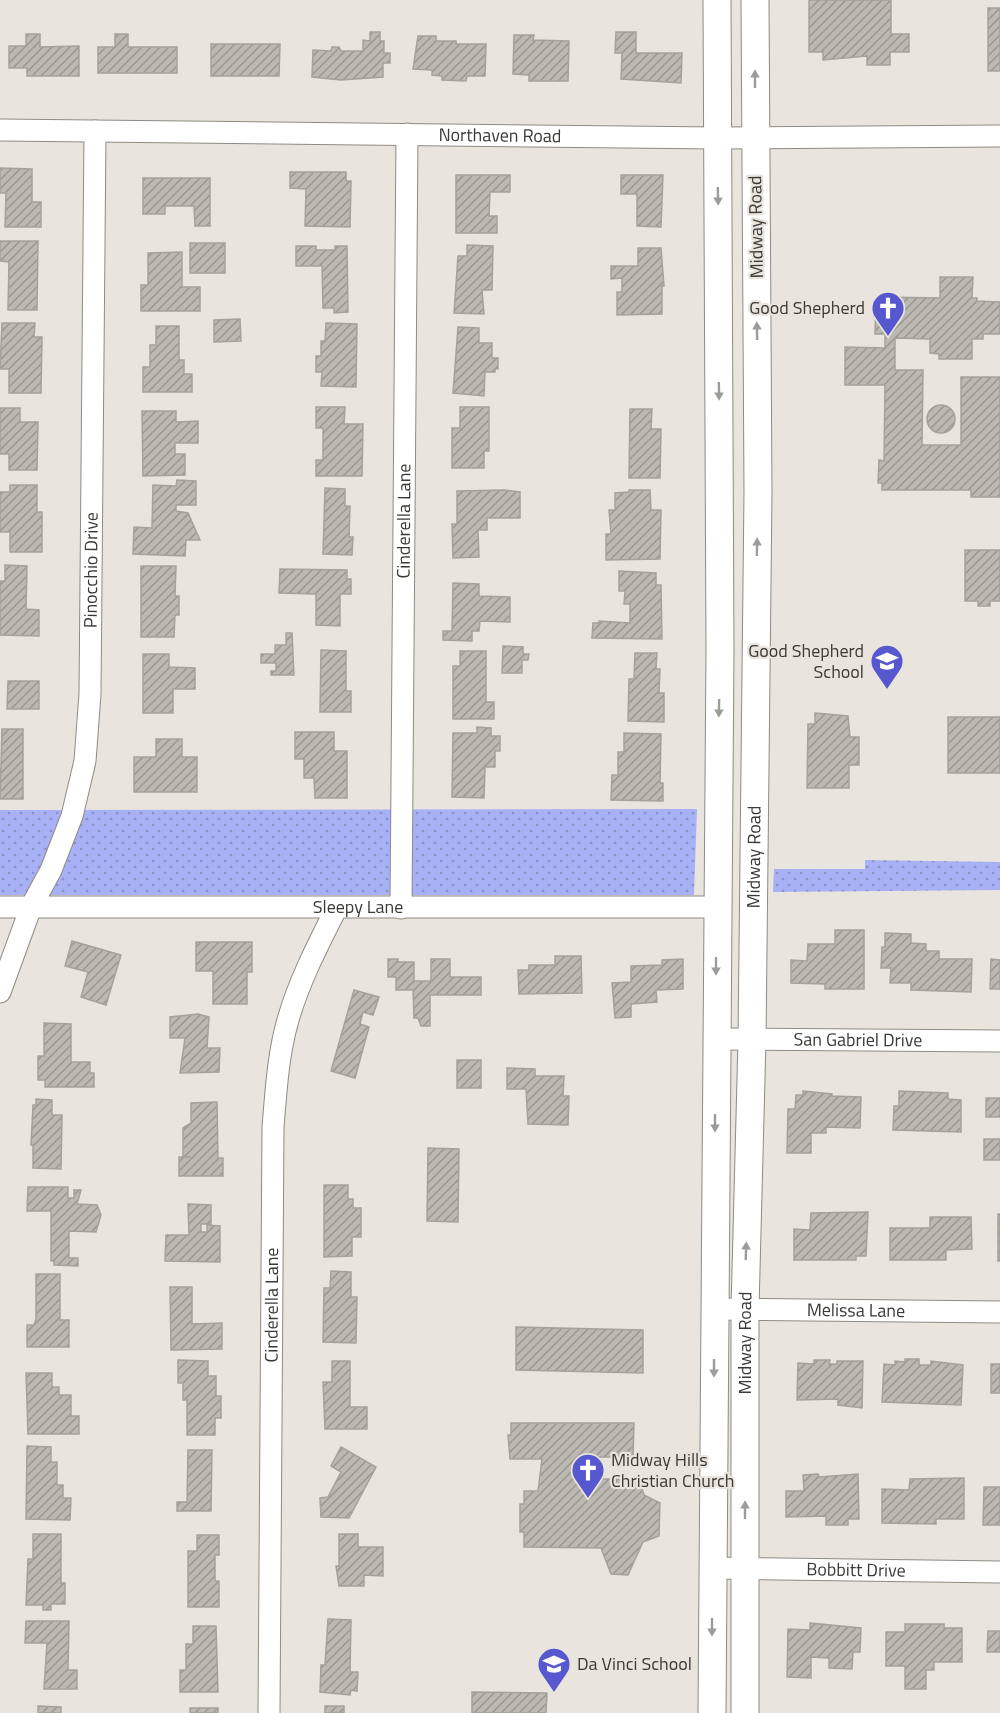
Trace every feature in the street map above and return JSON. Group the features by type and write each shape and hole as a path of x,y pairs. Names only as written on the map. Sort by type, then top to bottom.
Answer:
{"main road":[{"name":"Midway Road","path":"712,1713 720,538 717,0"},
{"name":"Midway Road","path":"745,1713 744,1309 752,1040 758,492 754,0"}],"street":[{"name":"Northaven Road","path":"0,130 717,138 1000,136"},
{"name":"Pinocchio Drive","path":"0,992 31,907 51,870 68,827 85,761 90,694 94,131"},
{"name":"Cinderella Lane","path":"400,908 407,134"},
{"name":"Sleepy Lane","path":"0,907 336,909 716,907"},
{"name":"Cinderella Lane","path":"268,1713 276,1097 287,1022 302,979 336,909"},
{"name":"San Gabriel Drive","path":"716,1039 1000,1041"},
{"name":"Melissa Lane","path":"714,1309 1000,1312"},
{"name":"Bobbitt Drive","path":"712,1568 1000,1572"}],"shaded area":[{"path":"697,809 694,895 0,895 0,810"},
{"path":"865,860 1000,862 1000,890 773,892 774,869 865,869"}],"building":[{"path":"809,0 891,0 891,34 909,34 909,52 890,52 890,65 867,65 867,56 823,60 823,52 809,52"},
{"path":"988,8 1000,8 1000,71 988,71"},
{"path":"370,32 380,32 380,41 384,41 384,53 390,53 390,63 383,63 383,77 341,80 312,77 313,50 331,51 332,47 339,47 341,51 363,51 363,40 370,41"},
{"path":"616,32 636,32 636,53 682,53 681,83 621,79 622,53 615,53"},
{"path":"26,34 40,34 40,47 79,46 79,76 27,76 27,68 9,68 9,46 26,46"},
{"path":"115,34 128,34 128,47 177,47 177,73 98,73 98,47 115,47"},
{"path":"514,35 534,35 533,40 569,41 568,81 529,81 529,75 513,74"},
{"path":"418,36 436,36 436,41 456,41 456,44 486,44 485,76 467,76 466,81 442,80 442,76 432,75 432,70 413,69"},
{"path":"211,44 280,44 279,76 211,76"},
{"path":"0,168 32,169 32,202 41,202 41,227 5,227 6,193 0,193"},
{"path":"290,172 346,172 346,181 351,181 350,227 305,226 306,189 290,188"},
{"path":"456,175 510,175 510,192 490,192 489,216 497,216 497,233 456,233"},
{"path":"621,175 663,175 661,227 637,226 637,194 621,194"},
{"path":"143,178 210,178 210,226 195,226 194,206 165,206 165,214 143,214"},
{"path":"0,241 38,241 37,310 8,310 9,262 0,261"},
{"path":"190,243 225,243 225,273 190,273"},
{"path":"467,245 493,246 492,290 482,290 484,314 454,313 458,256 467,256"},
{"path":"296,246 316,246 316,250 335,250 335,246 347,246 348,312 334,313 334,308 323,308 322,266 296,266"},
{"path":"638,248 661,248 664,286 662,286 662,314 617,315 617,292 622,292 622,278 611,279 611,266 638,266"},
{"path":"182,252 182,287 200,287 200,311 141,311 141,285 148,285 148,253"},
{"path":"940,277 973,277 972,298 977,298 977,301 1000,302 1000,334 983,334 983,339 972,339 972,359 939,359 939,354 930,353 930,339 895,338 895,370 923,370 922,445 961,445 961,377 1000,377 1000,497 971,497 971,490 882,490 882,483 878,483 879,460 884,461 885,385 845,385 845,347 885,348 885,334 875,334 876,303 883,303 883,297 940,298"},
{"path":"240,319 241,341 214,342 214,320"},
{"path":"2,323 35,323 34,337 42,337 41,393 9,393 9,369 0,369"},
{"path":"326,323 357,324 356,387 321,386 322,372 316,372 316,356 321,356 321,341 325,341"},
{"path":"156,326 179,326 179,360 184,360 184,374 192,374 192,392 143,392 143,367 150,367 150,345 156,345"},
{"path":"458,327 479,328 479,343 492,343 492,358 498,358 498,369 495,369 495,372 485,372 484,396 453,393"},
{"path":"941,405 951,409 955,419 951,429 941,433 931,429 927,419 931,409"},
{"path":"316,407 345,407 344,424 363,424 362,476 316,476 316,460 323,460 323,428 316,428"},
{"path":"460,407 489,407 489,451 484,451 484,468 452,468 452,428 460,428"},
{"path":"0,408 20,408 20,422 38,422 37,470 9,470 9,454 0,454"},
{"path":"630,409 652,409 651,429 661,429 660,478 629,478"},
{"path":"142,411 176,411 176,422 198,421 198,443 175,443 175,454 185,454 185,475 143,476"},
{"path":"177,480 196,481 196,505 176,505 176,511 188,513 200,540 186,540 185,556 133,554 134,527 152,528 153,485 176,486"},
{"path":"10,485 37,485 37,512 42,512 42,552 10,552 10,532 0,532 0,492 10,492"},
{"path":"325,488 345,489 345,506 350,506 349,537 353,537 352,555 323,554"},
{"path":"629,490 650,490 651,510 661,510 660,559 606,560 606,534 611,534 609,510 615,510 615,493 629,492"},
{"path":"457,491 520,492 520,518 487,518 487,530 478,530 479,557 453,558 452,524 457,524"},
{"path":"965,550 1000,550 1000,601 990,601 990,606 978,606 978,601 965,601"},
{"path":"5,565 27,566 26,609 39,610 39,636 0,635 0,581 5,581"},
{"path":"141,566 176,566 175,596 179,596 179,615 175,615 174,637 141,637"},
{"path":"280,569 347,570 347,579 351,579 351,594 340,594 340,626 316,625 316,594 279,593"},
{"path":"619,571 656,573 656,585 661,585 662,639 592,638 593,623 599,623 599,621 630,623 630,604 624,604 625,591 619,591"},
{"path":"453,583 479,584 479,596 510,597 510,622 480,621 479,631 472,631 472,641 443,640 443,631 452,631"},
{"path":"286,633 292,633 294,675 271,675 271,671 276,671 276,663 261,663 261,654 275,654 275,645 286,645"},
{"path":"503,646 523,647 523,654 529,654 528,660 522,660 522,673 502,673"},
{"path":"321,650 346,651 346,691 351,691 351,712 320,712"},
{"path":"460,651 486,651 486,702 494,702 494,719 453,719 453,666 460,666"},
{"path":"635,653 657,653 656,669 660,669 659,693 664,693 664,722 628,721 629,679 634,679"},
{"path":"143,654 169,654 169,667 195,668 195,689 173,689 173,713 143,713"},
{"path":"8,681 39,681 39,709 7,709"},
{"path":"815,713 848,716 850,737 859,737 859,765 849,765 849,788 807,788 808,724 815,724"},
{"path":"948,717 1000,717 1000,773 948,773"},
{"path":"477,727 491,728 491,736 500,736 500,751 495,751 495,767 485,767 484,798 452,797 453,733 477,733"},
{"path":"2,729 23,729 23,799 0,799"},
{"path":"295,732 334,732 334,751 347,751 347,798 315,798 314,778 304,778 304,759 295,759"},
{"path":"624,733 661,734 660,783 663,783 663,801 611,800 612,775 618,775 618,752 624,752"},
{"path":"156,739 182,739 182,757 197,757 197,792 134,792 134,757 156,757"},
{"path":"835,930 864,930 864,989 825,989 825,984 791,983 791,960 807,961 808,944 835,944"},
{"path":"885,933 911,934 911,943 926,944 926,951 939,951 939,959 972,959 971,992 911,990 911,983 890,983 891,968 881,968"},
{"path":"72,941 121,955 106,1005 81,997 88,972 65,966"},
{"path":"196,942 252,942 252,972 247,972 247,1004 213,1004 213,971 196,971"},
{"path":"555,956 581,956 582,993 519,994 518,970 529,970 529,965 555,965"},
{"path":"388,959 398,959 398,962 414,962 414,981 431,981 431,959 450,959 450,977 481,977 481,995 430,995 430,1026 421,1026 418,1018 414,1018 413,990 396,990 396,977 388,977"},
{"path":"683,959 683,989 656,990 657,1002 631,1004 631,1017 615,1018 612,983 631,982 631,966 662,965 662,960"},
{"path":"991,959 1000,960 1000,989 990,989"},
{"path":"354,990 379,997 373,1015 363,1012 360,1024 369,1027 355,1078 331,1071"},
{"path":"198,1014 209,1017 207,1048 220,1048 219,1072 180,1073 185,1038 170,1038 170,1017"},
{"path":"44,1023 71,1024 71,1062 90,1062 90,1073 94,1073 94,1087 45,1087 45,1080 38,1080 38,1056 44,1056"},
{"path":"457,1060 481,1060 481,1088 457,1088"},
{"path":"507,1068 535,1069 535,1076 564,1076 563,1096 569,1096 568,1125 528,1124 526,1089 507,1089"},
{"path":"803,1091 832,1094 832,1096 861,1097 860,1128 826,1127 826,1133 811,1133 811,1153 787,1153 788,1109 795,1109 796,1095 803,1095"},
{"path":"899,1091 948,1093 948,1099 961,1100 961,1132 893,1130 894,1106 899,1106"},
{"path":"986,1098 1000,1098 1000,1117 986,1117"},
{"path":"36,1099 52,1100 52,1115 62,1115 61,1169 33,1168 33,1145 31,1145 33,1105 36,1105"},
{"path":"217,1102 218,1158 223,1158 223,1176 179,1176 179,1157 191,1157 183,1156 183,1128 191,1123 191,1103"},
{"path":"984,1139 1000,1139 1000,1160 984,1160"},
{"path":"428,1148 459,1149 458,1222 427,1221"},
{"path":"324,1185 348,1185 348,1199 353,1199 353,1208 361,1208 361,1237 352,1237 352,1256 324,1257"},
{"path":"28,1187 68,1187 68,1198 74,1198 74,1190 81,1190 77,1204 97,1205 101,1215 96,1232 69,1231 69,1258 78,1258 78,1266 54,1265 54,1261 51,1261 51,1211 27,1211"},
{"path":"188,1204 211,1205 211,1224 201,1224 201,1232 207,1232 207,1225 220,1226 220,1262 165,1261 166,1235 189,1235"},
{"path":"868,1212 866,1256 856,1256 856,1260 794,1260 794,1229 810,1230 811,1213"},
{"path":"998,1214 1000,1214 1000,1261 998,1261"},
{"path":"930,1217 971,1217 972,1249 946,1250 946,1260 890,1260 890,1228 930,1228"},
{"path":"331,1271 351,1272 351,1297 357,1297 356,1343 323,1342 324,1288 330,1288"},
{"path":"36,1274 60,1274 60,1320 69,1320 69,1347 27,1347 27,1325 34,1325 36,1319"},
{"path":"170,1287 192,1287 192,1324 222,1323 222,1349 171,1350"},
{"path":"516,1327 643,1330 643,1373 516,1370"},
{"path":"905,1359 919,1359 919,1365 931,1365 931,1361 963,1365 961,1405 882,1402 884,1364 895,1365 895,1361 905,1362"},
{"path":"178,1360 208,1361 208,1376 216,1376 216,1396 221,1396 221,1418 215,1418 215,1435 187,1435 187,1400 183,1400 183,1383 178,1383"},
{"path":"814,1360 830,1360 829,1364 837,1364 837,1361 863,1361 862,1408 838,1405 838,1399 797,1400 798,1363 814,1364"},
{"path":"332,1361 350,1361 350,1407 367,1407 367,1429 325,1429 323,1382 332,1382"},
{"path":"991,1364 1000,1364 1000,1393 991,1393"},
{"path":"26,1373 52,1373 52,1387 59,1387 59,1395 71,1395 71,1416 79,1416 79,1434 28,1434"},
{"name":"Midway Hills Christian Church","path":"511,1423 634,1423 633,1457 589,1457 589,1479 639,1479 644,1495 660,1503 659,1536 643,1542 628,1575 611,1574 601,1548 524,1547 524,1532 520,1532 520,1504 524,1504 524,1491 538,1491 542,1459 510,1459 508,1435 511,1435"},
{"path":"27,1446 51,1447 51,1462 57,1462 57,1485 63,1485 63,1498 71,1498 70,1520 26,1519"},
{"path":"341,1447 376,1467 349,1518 321,1517 320,1498 328,1497 341,1472 331,1466"},
{"path":"188,1450 212,1450 211,1511 177,1511 177,1502 187,1502"},
{"path":"818,1474 819,1477 858,1474 859,1519 848,1519 848,1525 826,1525 826,1516 786,1517 786,1491 804,1491 803,1475"},
{"path":"964,1478 964,1519 936,1519 936,1524 882,1523 882,1489 909,1490 910,1479"},
{"path":"984,1487 1000,1487 1000,1525 983,1525"},
{"path":"33,1534 61,1534 61,1583 65,1583 65,1604 51,1604 51,1610 43,1610 43,1605 26,1605 28,1559 33,1559"},
{"path":"339,1534 358,1534 358,1547 383,1547 383,1576 364,1575 364,1586 339,1586 336,1566 339,1566"},
{"path":"197,1535 219,1535 219,1555 215,1555 215,1581 219,1581 219,1607 188,1607 188,1551 197,1551"},
{"path":"328,1619 351,1620 350,1672 358,1672 357,1691 351,1690 350,1695 320,1692 321,1665 325,1665"},
{"path":"26,1621 69,1621 68,1670 77,1670 77,1689 44,1689 47,1643 25,1643"},
{"path":"810,1623 861,1628 860,1652 853,1652 852,1669 829,1668 829,1658 811,1657 811,1678 787,1677 788,1629 810,1630"},
{"path":"905,1624 944,1624 944,1628 962,1628 962,1662 934,1662 934,1670 926,1670 926,1689 905,1689 905,1666 886,1666 886,1632 905,1632"},
{"path":"193,1626 216,1626 218,1692 180,1692 180,1670 186,1670 186,1644 193,1644"},
{"path":"988,1631 1000,1631 1000,1652 987,1652"},
{"name":"Da Vinci School","path":"472,1692 547,1693 546,1713 472,1713"},
{"path":"38,1706 61,1707 61,1713 38,1713"},
{"path":"325,1706 344,1706 344,1713 325,1713"},
{"path":"190,1708 218,1708 218,1713 190,1713"}],"place":[{"name":"Good Shepherd","path":"888,337"},
{"name":"Good Shepherd School","path":"887,690"},
{"name":"Midway Hills Christian Church","path":"588,1499"},
{"name":"Da Vinci School","path":"554,1693"}]}
